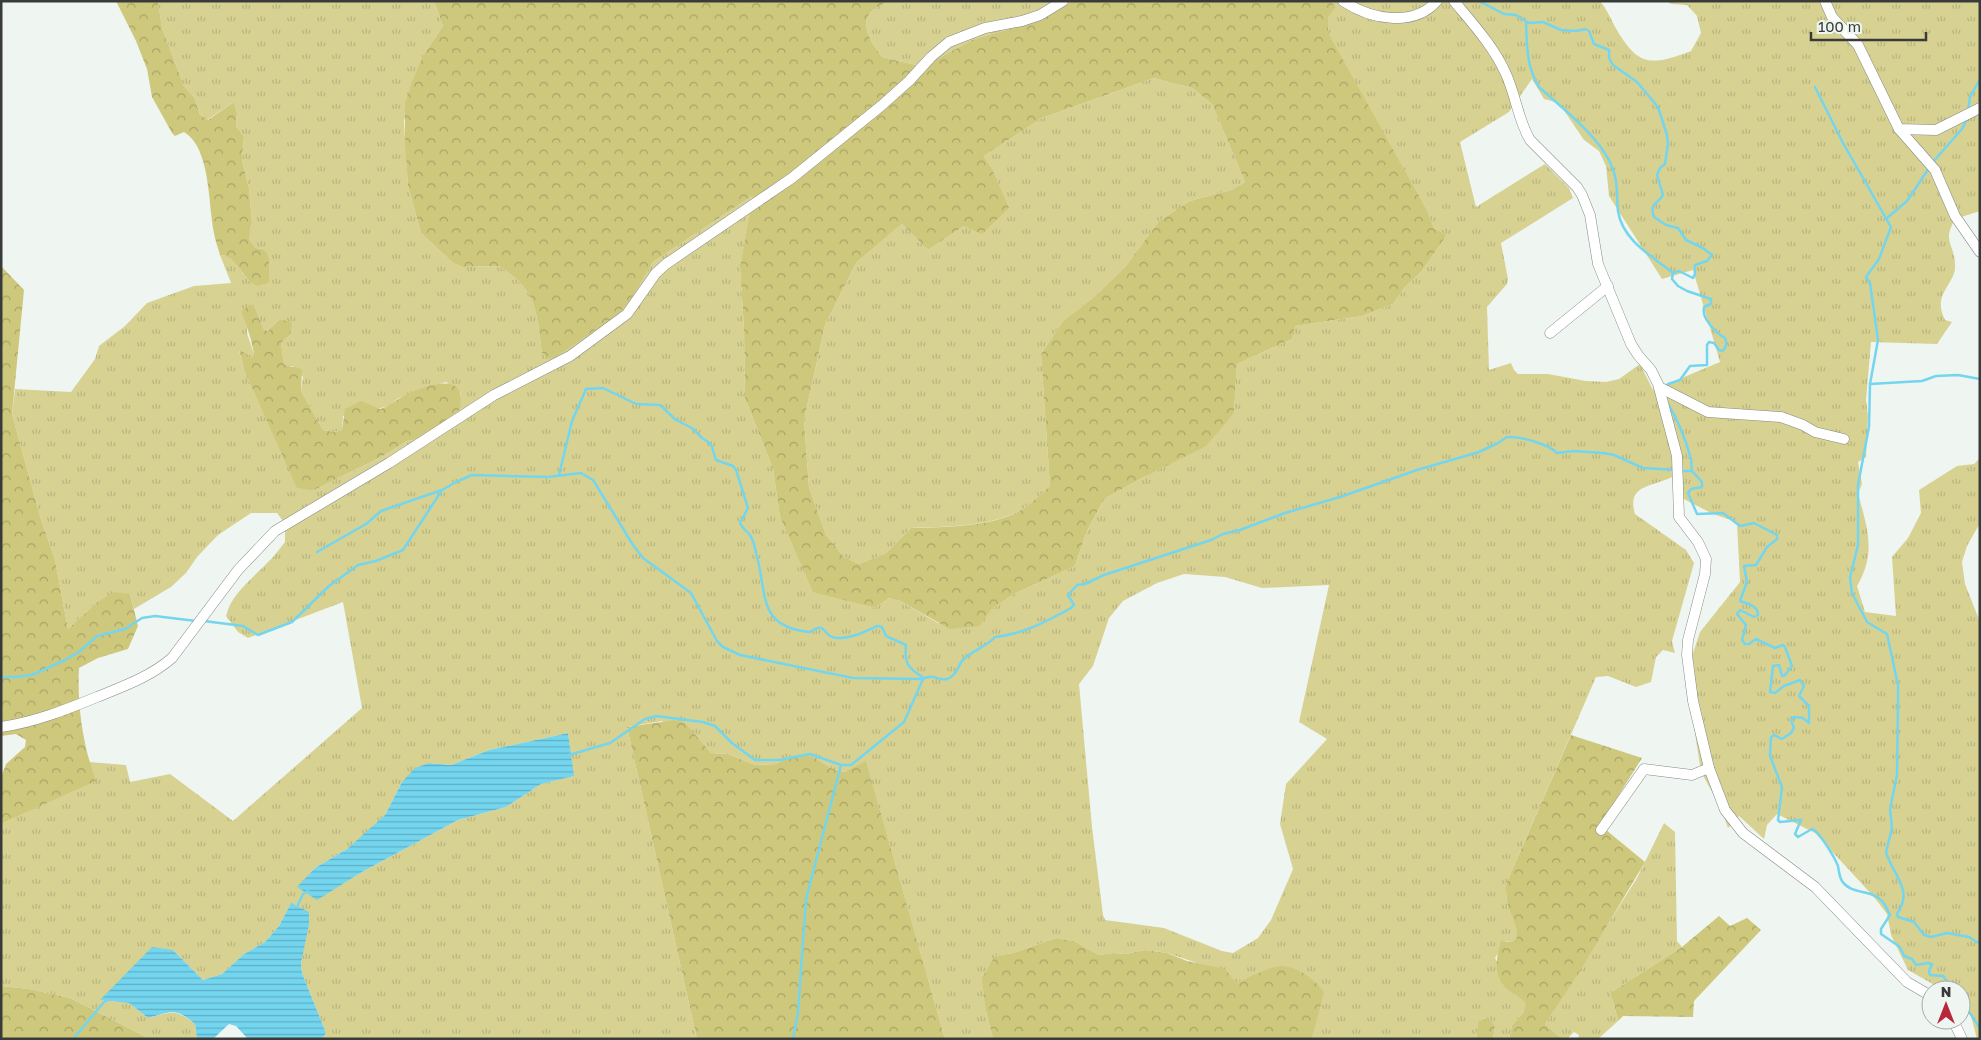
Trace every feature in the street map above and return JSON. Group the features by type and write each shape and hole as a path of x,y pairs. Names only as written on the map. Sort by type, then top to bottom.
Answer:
{"street":[{"path":"1,728 45,718 132,683 159,669 172,658 238,570 275,532 389,463 494,395 570,356 613,326 626,314 651,280 666,264 792,178 881,106 949,42 985,28 1022,21 1040,15 1063,1"},
{"path":"1343,1 1368,14 1390,18 1411,17 1427,11 1437,1"},
{"path":"1454,1 1492,48 1501,63 1525,132 1530,140 1577,187 1582,195 1590,215 1598,264 1631,344 1651,370 1659,387 1677,456 1677,503 1679,516 1698,542 1706,559 1705,574 1689,634 1688,655 1693,702 1709,768 1725,810 1743,833 1815,887 1907,982 1921,990"},
{"path":"1825,1 1832,16 1858,45 1899,130 1935,170 1956,216 1980,252"},
{"path":"1899,130 1936,130 1980,108"},
{"path":"1550,333 1608,286"},
{"path":"1659,387 1708,412 1781,417 1803,424 1815,432 1844,439"},
{"path":"1601,830 1644,769 1692,775 1709,768"}],"green space":[{"path":"116,1 158,1 162,28 184,86 194,97 200,115 208,120 234,102 237,113 236,126 244,137 242,160 249,188 252,223 249,239 256,248 262,249 267,253 269,259 269,282 255,285 234,261 220,255 214,233 207,178 199,151 193,140 184,132 175,136 172,133 152,97 147,69 136,41"},
{"path":"158,1 434,1 443,26 424,54 404,121 408,186 421,233 453,263 462,267 500,266 517,280 527,292 535,308 542,353 555,358 584,337 641,281 653,262 754,194 740,267 744,328 745,398 773,469 780,517 813,591 875,608 889,598 900,601 938,623 978,626 992,609 1014,594 1075,566 1086,533 1104,499 1144,477 1234,413 1237,364 1292,339 1294,326 1362,316 1393,304 1404,288 1421,272 1447,235 1434,228 1427,210 1327,33 1328,17 1334,5 1331,1 1600,1 1630,49 1645,59 1654,61 1691,51 1701,33 1697,16 1687,5 1671,4 1666,1 1980,1 1980,211 1955,219 1949,233 1955,271 1943,296 1941,311 1945,320 1952,322 1937,344 1871,342 1866,400 1868,416 1866,457 1858,462 1862,484 1858,493 1867,529 1868,551 1867,562 1857,586 1865,612 1896,616 1892,557 1908,538 1921,513 1919,490 1957,466 1974,464 1980,458 1980,523 1967,546 1962,562 1965,584 1980,622 1980,1039 1977,1039 1971,1016 1971,980 1926,980 1908,970 1891,935 1887,914 1874,897 1815,833 1777,814 1767,825 1764,839 1739,816 1728,828 1720,806 1701,772 1693,720 1691,659 1700,632 1740,582 1737,524 1676,495 1672,477 1643,488 1634,497 1633,504 1635,514 1686,550 1694,563 1672,641 1675,653 1663,650 1656,657 1651,682 1636,687 1608,676 1596,677 1506,884 1507,901 1516,925 1517,935 1516,940 1506,941 1495,958 1515,995 1523,998 1527,1004 1523,1013 1512,1025 1509,1039 1493,1039 1495,1026 1478,1022 1476,1039 1312,1039 1323,992 1280,966 1236,983 1203,965 1167,953 1145,950 1126,954 1099,955 1074,941 1056,938 1013,953 995,956 986,1011 993,1039 945,1039 866,762 844,772 831,768 812,756 789,756 776,764 755,765 728,754 711,753 700,741 662,721 627,727 697,1039 322,1039 326,1033 302,973 303,947 291,903 279,926 265,942 244,954 222,974 203,980 173,950 101,1000 129,1003 148,1018 168,1013 182,1015 195,1024 197,1039 150,1039 70,998 29,989 1,986 1,824 95,781 89,762 126,765 130,782 170,774 233,821 362,708 343,602 248,638 238,632 226,616 237,594 285,542 285,524 277,513 251,513 218,535 197,557 186,573 171,587 134,609 130,594 96,603 68,629 55,560 40,516 12,414 15,389 71,392 95,359 99,346 125,326 147,303 194,286 231,283 220,255 227,256 233,260 251,282 257,285 264,285 262,249 256,248 249,239 252,223 249,188 242,160 244,137 236,126 237,113 234,102 207,120 200,115 194,97 184,86 162,28","holes":["1532,79 1544,99 1559,103 1584,140 1599,151 1606,166 1609,196 1662,279 1693,270 1720,362 1653,390 1640,364 1619,379 1606,382 1586,381 1548,374 1518,374 1511,363 1489,370 1487,307 1507,284 1508,279 1501,243 1573,198 1569,188 1545,164 1476,207 1460,142 1509,112","247,324 290,335 281,343 284,364 286,366 293,366 303,377 301,391 323,430 334,432 342,430 343,416 390,406 397,399 423,388 446,382 461,393 459,411 418,439 407,441 383,456 312,491 298,488 244,370 239,350 251,359 254,354 247,333","1184,574 1225,577 1262,588 1329,585 1299,722 1327,739 1286,784 1280,824 1293,869 1271,920 1258,938 1233,953 1222,951 1164,928 1105,920 1103,915 1092,827 1079,684 1093,666 1109,618 1123,601 1157,583","568,733 573,776 541,784 506,807 458,820 362,872 317,899 298,887 315,868 347,849 385,815 402,782 429,763 451,765 489,750"]},
{"path":"434,1 887,1 872,11 867,18 866,24 869,36 882,57 916,65 935,60 974,39 1028,24 1073,1 1331,1 1335,8 1328,17 1328,33 1427,210 1434,228 1447,235 1421,272 1404,288 1393,304 1362,316 1295,326 1292,339 1237,364 1234,413 1206,446 1104,499 1086,533 1075,566 1014,594 992,609 979,626 950,629 900,601 889,598 875,608 813,592 780,517 773,469 745,398 744,328 740,267 753,195 653,262 629,302 619,313 555,358 549,358 542,353 535,308 527,292 517,280 500,266 462,267 453,263 421,233 408,186 405,145 405,103 424,54 443,26","holes":["1154,78 1192,88 1212,104 1245,182 1231,190 1190,201 1159,221 1125,267 1094,297 1063,321 1041,354 1050,486 1027,506 1002,518 972,525 911,528 886,553 859,564 844,557 826,535 809,487 804,420 825,325 856,263 902,224 928,250 964,226 982,234 1009,208 991,167 983,156 1042,118"]},
{"path":"887,1 1073,1 1028,24 974,39 935,60 916,65 882,57 869,36 866,24 867,18 872,11"},
{"path":"1154,78 1192,88 1212,104 1245,182 1231,190 1190,201 1159,221 1125,267 1094,297 1063,321 1041,354 1050,486 1027,506 1002,518 971,525 911,528 886,553 859,564 844,557 826,535 809,487 804,420 825,325 856,263 902,224 928,250 964,226 991,167 982,156 1042,118"},
{"path":"1,266 24,290 12,414 40,516 55,560 68,629 96,603 114,592 130,594 138,626 128,649 98,658 79,668 82,726 91,768 96,781 1,824 1,778 6,764 25,747 26,740 16,734 1,736"},
{"path":"253,304 263,329 268,331 280,320 289,321 292,324 290,335 281,343 284,364 302,370 301,391 323,430 334,432 342,430 345,409 361,401 380,409 414,391 432,385 449,384 455,387 460,392 459,411 418,439 407,441 383,456 312,491 297,488 244,370 239,349 251,358 254,354 249,332 241,311"},
{"path":"675,720 685,723 711,753 728,754 755,765 776,764 789,756 812,756 831,768 844,772 866,761 945,1039 697,1039 627,727"},
{"path":"1571,735 1642,758 1600,825 1645,862 1580,971 1545,1024 1562,1039 1509,1039 1512,1025 1523,1013 1526,1004 1521,998 1505,987 1498,976 1497,962 1501,941 1510,942 1516,940 1517,935 1507,901 1506,884"},
{"path":"1664,823 1675,832 1677,941 1682,947 1610,993 1618,1021 1598,1039 1578,1039 1579,1035 1574,1032 1567,1039 1562,1039 1545,1024 1637,878"},
{"path":"1719,916 1730,926 1747,918 1761,930 1694,1001 1693,1017 1623,1016 1618,1021 1610,993 1682,947"},
{"path":"1056,938 1074,941 1099,955 1126,954 1145,950 1167,953 1187,961 1225,969 1236,983 1276,967 1286,966 1292,968 1311,978 1324,992 1312,1039 993,1039 986,1011 982,978 995,956 1013,953"},
{"path":"1,986 29,989 70,998 150,1039 1,1039"},
{"path":"1486,1019 1495,1026 1493,1039 1476,1039 1478,1021"}],"water":[{"path":"568,733 574,776 541,784 506,807 458,820 362,872 317,900 297,887 315,868 347,849 385,815 402,782 415,768 429,763 451,765 489,750"},
{"path":"291,903 309,912 309,924 301,963 302,973 326,1033 322,1039 248,1039 236,1026 229,1024 213,1039 197,1039 195,1024 182,1015 173,1012 148,1018 129,1003 100,1000 152,947 173,950 203,980 222,974 244,954 265,942 279,926"}],"waterway":[{"path":"1479,1 1504,14 1516,15 1529,23 1543,22 1561,30 1576,31 1585,29 1589,31 1594,44 1609,50 1609,58 1613,65 1637,82 1658,107 1668,144 1665,164 1660,168 1657,175 1663,195 1652,209 1654,217 1666,225 1678,228 1686,240 1703,248 1712,255 1707,261 1695,265 1693,278 1679,271 1673,273"},
{"path":"1526,21 1529,63 1539,87 1578,122 1604,151 1615,174 1618,211 1625,231 1640,247 1673,273"},
{"path":"1968,111 1970,97 1980,79"},
{"path":"1815,87 1843,143 1891,227 1879,259 1866,277 1870,283 1878,340 1870,384 1869,427 1858,485 1858,545 1850,578 1852,593 1867,622 1887,634 1898,685 1897,775 1890,809 1892,828 1886,852 1903,890 1902,905 1897,914 1898,917 1914,922 1924,935 1931,937 1947,933 1969,937 1980,944"},
{"path":"1932,163 1962,129 1968,117"},
{"path":"1887,218 1907,201 1929,168"},
{"path":"1666,387 1668,384 1680,380 1690,366 1707,365 1707,345 1709,342 1714,343 1722,351 1726,343 1725,338 1714,329 1705,316 1704,307 1711,304 1711,299 1678,286 1672,279 1673,273"},
{"path":"1870,384 1922,381 1936,376 1958,375 1980,379"},
{"path":"559,475 572,421 586,389 603,388 636,404 660,405 676,420 692,428 711,444 716,460 733,466 736,470 748,508 740,523 753,541 767,606 772,615 780,623 793,629 810,632 822,628 828,635 836,638 852,636 877,626 882,627 886,636 906,645 908,665 924,678"},
{"path":"1668,404 1684,438 1691,459 1692,471 1702,482 1702,487 1691,489 1688,493 1697,514 1723,513 1740,526 1754,523 1777,535 1777,539 1767,547 1756,565 1744,566 1747,582 1740,601 1754,607 1758,615 1754,617 1740,610 1737,614 1746,625 1742,640 1745,644 1749,644 1756,639 1775,648 1783,645 1785,647 1792,666 1782,676 1779,665 1773,666 1770,692 1775,693 1784,686 1800,680 1804,686 1799,696 1809,706 1809,723 1803,718 1794,717 1791,720 1794,728 1791,733 1782,739 1774,735 1771,737 1770,756 1782,787 1778,820 1780,822 1801,820 1795,834 1798,837 1812,829 1815,831 1823,839 1834,857 1841,879 1846,885 1877,897 1885,904 1890,915 1881,929 1881,934 1900,947 1904,956 1912,959 1916,965 1932,964 1929,971 1930,975 1943,976 1946,980"},
{"path":"569,755 610,743 645,719 656,716 703,722 715,726 732,743 755,760 779,760 810,754 841,765 851,765 904,722 923,679 927,677 950,678 965,658 995,637 1034,627 1071,608 1074,605 1068,595 1077,585 1085,584 1104,575 1211,540 1223,534 1240,530 1285,513 1479,452 1507,437 1534,441 1557,453 1574,451 1603,453 1614,455 1643,468 1676,470"},
{"path":"1681,471 1692,471"},
{"path":"204,621 243,626 258,635 292,622 329,586 358,565 376,561 403,550 442,490 472,475 548,477 581,473 593,480 643,558 691,593 717,641 723,647 740,655 853,678 923,679"},
{"path":"317,552 366,524 381,511 442,490"},
{"path":"1,677 32,675 79,652 97,636 125,629 142,618 155,616 196,621"},
{"path":"793,1039 798,1012 806,899 841,765"},
{"path":"297,907 303,894 308,891"},
{"path":"73,1039 105,1001 108,1000"},
{"path":"1971,1015 1980,1028"}]}
